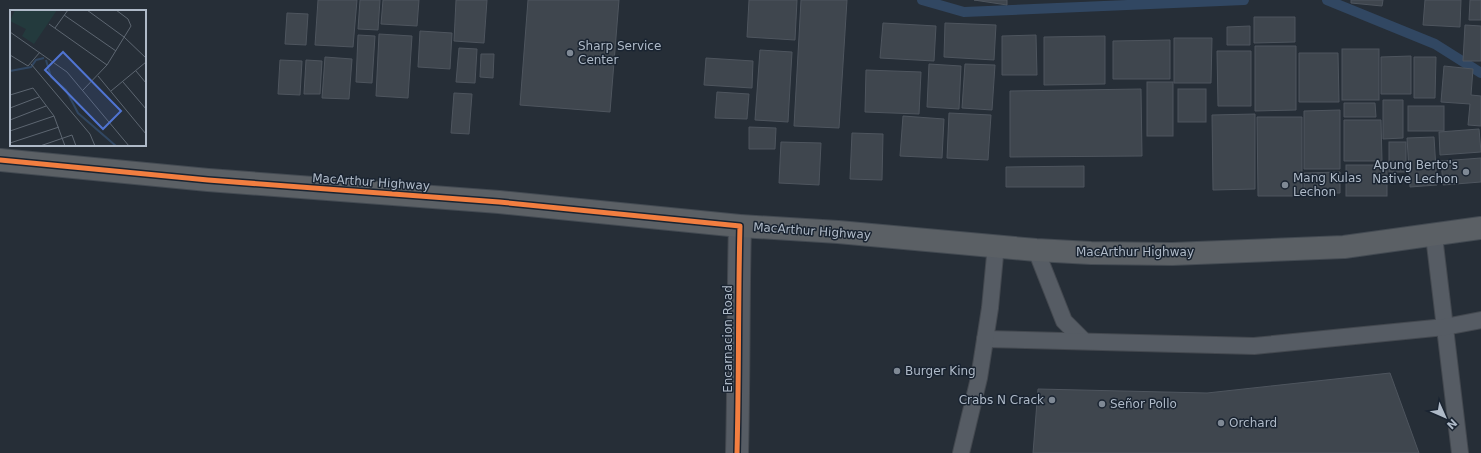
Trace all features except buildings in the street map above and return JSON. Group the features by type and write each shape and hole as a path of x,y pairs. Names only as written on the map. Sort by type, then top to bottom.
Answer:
{"highway":[{"name":"MacArthur Highway","path":"0,160 208,180 499,202 740,226 996,245 1036,250 1099,253 1235,252 1344,247 1434,236 1481,228"}],"street":[{"name":"Encarnacion Road","path":"737,453 739,372 737,342 740,226"}],"lane":[{"path":"1434,236 1460,453"},
{"path":"961,453 979,378 996,245"},
{"path":"1036,250 1064,321 1084,341"},
{"path":"985,339 1254,346 1446,327 1481,320"}],"waterway":[{"path":"922,0 964,12 1244,0"},
{"path":"1327,0 1435,44 1481,73"}],"cycle path":[{"path":"0,160 208,180 499,202 740,226 737,453"}],"place":[{"name":"Sharp Service Center","path":"570,53"},
{"name":"Apung Berto's Native Lechon","path":"1466,172"},
{"name":"Mang Kulas Lechon","path":"1285,185"},
{"name":"Burger King","path":"897,371"},
{"name":"Crabs N Crack","path":"1052,400"},
{"name":"Señor Pollo","path":"1102,404"},
{"name":"Orchard","path":"1221,423"}]}
